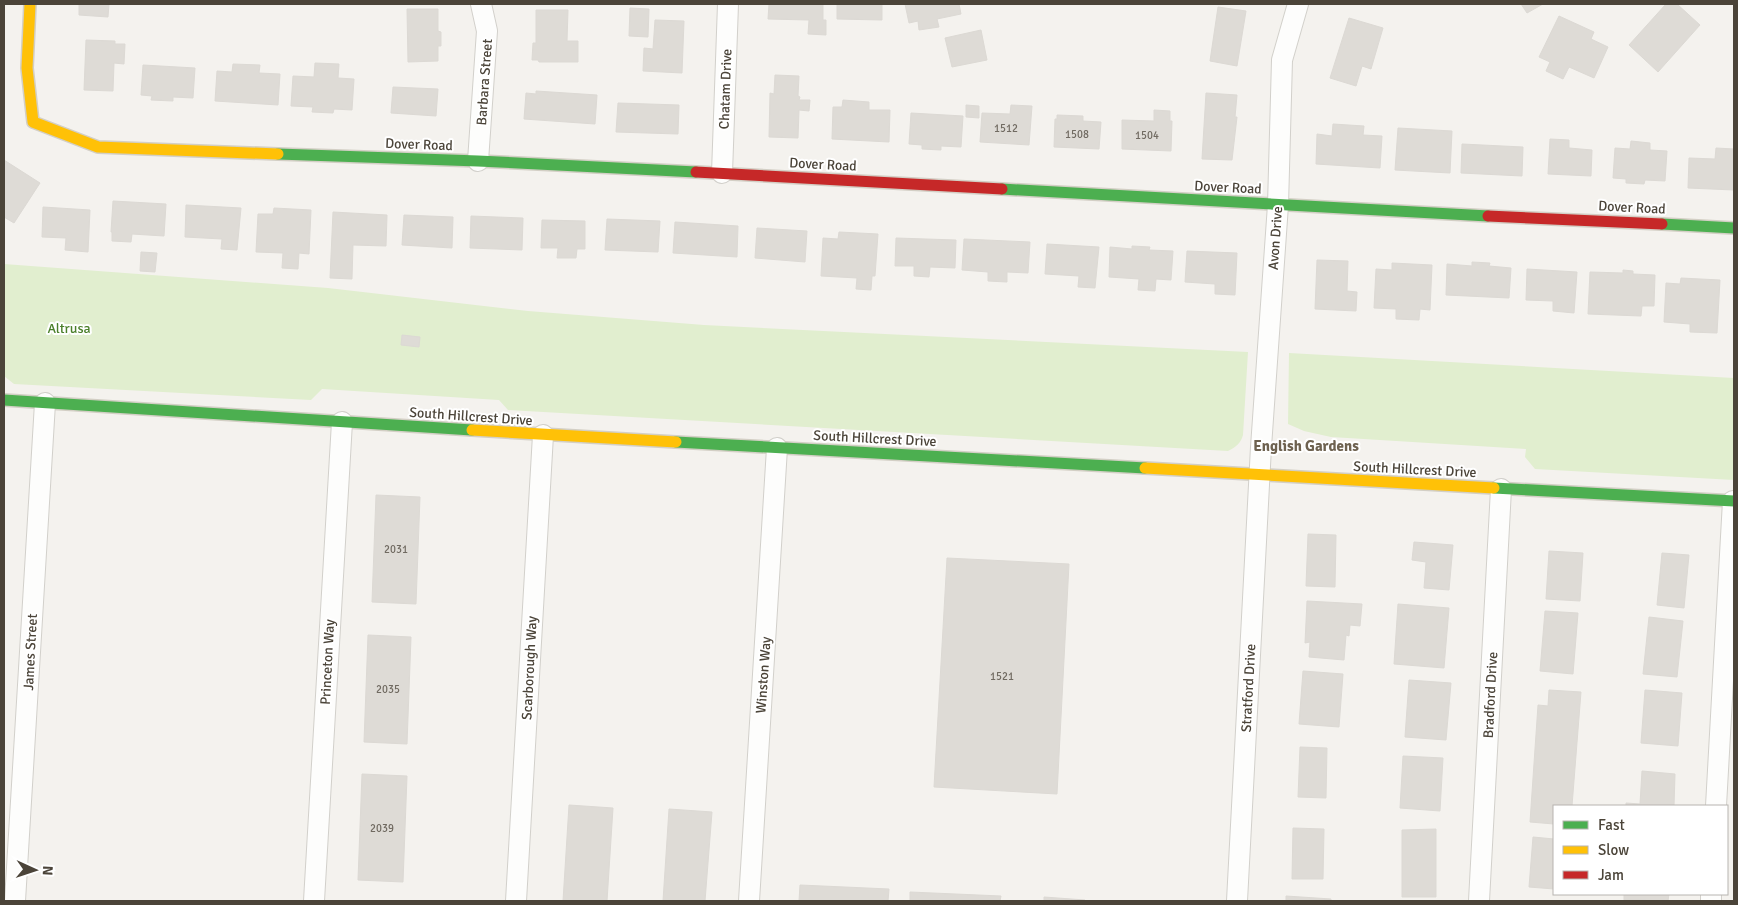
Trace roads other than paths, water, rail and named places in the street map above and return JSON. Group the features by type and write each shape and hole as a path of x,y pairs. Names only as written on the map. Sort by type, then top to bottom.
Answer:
{"street":[{"name":"Dover Road","path":"30,4 27,68 33,122 98,147 722,174 1734,228"},
{"name":"Barbara Street","path":"478,162 488,31 481,4"},
{"name":"Chatam Drive","path":"722,174 728,4"},
{"name":"Avon Drive","path":"1260,474 1278,204 1282,60 1298,4"},
{"name":"South Hillcrest Drive","path":"8,401 543,435 1734,501"},
{"name":"James Street","path":"15,901 45,404"},
{"name":"Princeton Way","path":"314,901 342,422"},
{"name":"Scarborough Way","path":"516,901 543,435"},
{"name":"Winston Way","path":"749,901 777,448"},
{"name":"Stratford Drive","path":"1237,901 1260,474"},
{"name":"Bradford Drive","path":"1479,901 1501,489"},
{"path":"1716,805 1734,501"}],"district":[{"name":"English Gardens","path":"1306,446"}],"park label":[{"name":"Altrusa","path":"69,328"}]}
